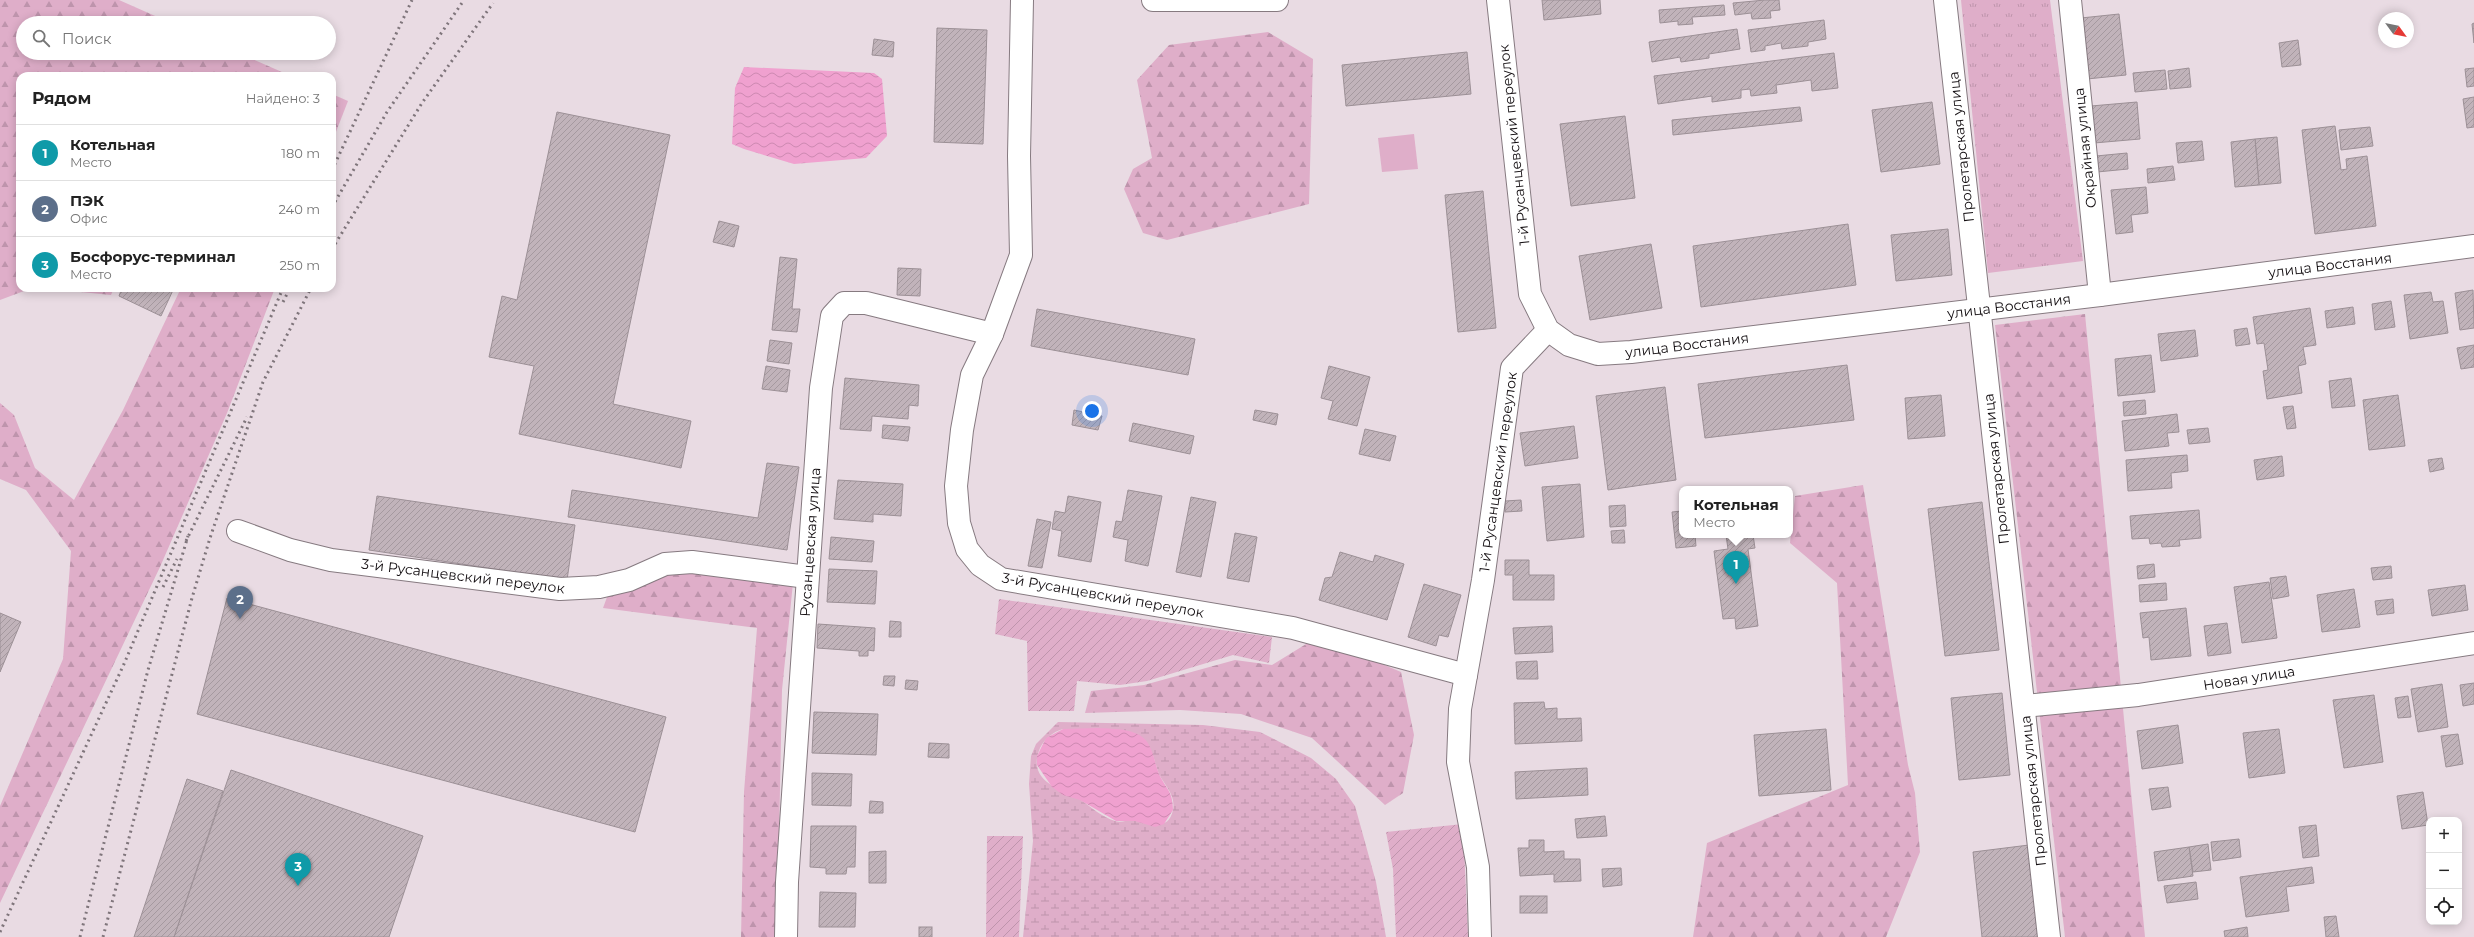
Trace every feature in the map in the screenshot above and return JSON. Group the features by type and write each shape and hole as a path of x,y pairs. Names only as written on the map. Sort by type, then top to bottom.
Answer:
{"street":[{"name":"3-й Русанцевский переулок","path":"1022,0 1019,156 1022,255 992,334 972,375 962,430 956,486 959,523 967,549 980,566 990,574 1001,579 1293,628 1466,675"},
{"path":"1154,0 1277,0"},
{"name":"1-й Русанцевский переулок","path":"1480,937 1478,866 1458,762 1460,709 1483,580 1512,368 1548,330 1530,294 1498,0"},
{"name":"Пролетарская улица","path":"1945,0 2050,937"},
{"name":"Окрайная улица","path":"2070,0 2100,295"},
{"name":"улица Восстания","path":"1548,330 1569,345 1598,354 1605,354 2100,295 2474,246"},
{"name":"Русанцевская улица","path":"786,937 787,882 821,388 832,316 844,303 866,303 992,334"},
{"name":"3-й Русанцевский переулок","path":"238,531 290,550 331,560 560,589 599,587 629,580 664,564 692,562 807,577"},
{"name":"Новая улица","path":"2024,706 2138,695 2474,643"}],"green space":[{"path":"0,0 119,0 155,16 16,16 16,60 255,60 282,72 16,72 16,292 21,292 0,300"},
{"path":"1961,0 2050,0 2083,261 1988,273"},
{"path":"1268,32 1313,59 1309,204 1167,240 1143,233 1124,189 1133,169 1152,158 1137,80 1169,45"},
{"path":"336,96 348,101 336,132"},
{"path":"1414,134 1418,169 1382,172 1378,138"},
{"path":"81,292 112,292 111,295"},
{"path":"179,292 273,292 227,413 160,567 0,903 0,806 63,659 71,551 26,490 0,479 0,403 14,415 35,468 74,500 123,410"},
{"path":"2085,314 2145,937 2065,937 1995,325"},
{"path":"1863,485 1908,765 1915,793 1920,852 1886,937 1693,937 1707,843 1848,785 1837,583 1790,543 1791,538 1793,538 1795,496"},
{"path":"670,569 793,583 782,690 777,937 741,937 744,792 757,628 603,608 610,589"},
{"path":"999,599 1272,637 1269,663 1233,655 1147,681 1120,685 1077,681 1074,711 1028,711 1027,641 995,634"},
{"path":"1311,641 1351,651 1401,672 1414,735 1403,793 1385,805 1312,738 1241,714 1180,710 1085,713 1091,691 1144,685 1235,660 1272,665"},
{"path":"1058,722 1203,725 1260,732 1311,758 1336,779 1355,806 1376,882 1386,937 1023,937 1033,841 1029,784 1031,756 1036,744","holes":["1063,729 1151,751 1159,774 1171,795 1174,805 1170,817 1162,824 1150,824 1133,820 1117,822 1106,817 1081,800 1047,782 1041,776 1037,759 1044,741 1056,732"]},
{"path":"1463,824 1468,937 1396,937 1393,869 1386,832"},
{"path":"987,836 1023,836 1019,937 986,937"}],"water":[{"path":"744,67 874,73 882,79 887,136 866,158 794,164 732,144 735,88"},
{"path":"1098,728 1126,730 1134,732 1145,739 1152,752 1159,774 1172,798 1173,810 1164,824 1155,827 1135,821 1116,821 1080,800 1063,795 1052,787 1037,765 1037,756 1046,738 1063,729"}],"building":[{"path":"1542,0 1600,0 1601,14 1544,20"},
{"path":"1779,0 1780,10 1770,11 1771,18 1752,19 1751,13 1735,15 1733,3"},
{"path":"1724,5 1725,15 1692,17 1693,24 1678,25 1678,21 1660,23 1659,10"},
{"path":"2119,14 2126,75 2087,79 2081,18"},
{"path":"1824,20 1826,39 1808,42 1808,46 1782,49 1781,43 1765,46 1765,50 1751,52 1748,30"},
{"path":"2474,23 2474,43 2472,24"},
{"path":"937,28 987,30 983,144 934,142"},
{"path":"1737,29 1740,49 1709,54 1709,58 1681,62 1680,57 1652,62 1649,42"},
{"path":"874,39 894,42 893,57 872,55"},
{"path":"2298,40 2301,65 2282,67 2279,43"},
{"path":"1467,52 1471,94 1346,106 1342,65"},
{"path":"1834,53 1838,88 1812,91 1811,80 1776,85 1777,93 1751,96 1750,89 1741,90 1741,98 1712,102 1712,96 1658,104 1654,76"},
{"path":"2189,68 2191,87 2170,89 2168,71"},
{"path":"2474,68 2474,86 2467,87 2465,69"},
{"path":"2165,70 2167,89 2135,92 2133,73"},
{"path":"2474,97 2474,127 2467,128 2463,99"},
{"path":"1932,102 1940,164 1881,172 1872,110"},
{"path":"2137,102 2140,139 2094,143 2091,106"},
{"path":"1800,107 1802,121 1673,135 1672,120"},
{"path":"557,112 670,135 613,404 691,421 681,468 519,434 534,366 489,357 502,296 517,300"},
{"path":"1625,116 1635,198 1571,206 1560,124"},
{"path":"2335,126 2341,170 2347,169 2346,159 2367,156 2376,226 2315,234 2302,130"},
{"path":"2370,127 2373,146 2341,150 2339,130"},
{"path":"2277,137 2281,183 2259,185 2255,139"},
{"path":"2255,139 2259,185 2235,187 2231,142"},
{"path":"2202,141 2204,160 2178,163 2176,143"},
{"path":"2127,153 2128,169 2097,172 2096,156"},
{"path":"2173,166 2175,180 2148,183 2147,169"},
{"path":"2146,187 2148,213 2131,215 2133,232 2116,234 2111,190"},
{"path":"1483,191 1496,328 1458,332 1445,195"},
{"path":"719,221 739,226 734,247 713,242"},
{"path":"1848,224 1856,285 1701,307 1693,246"},
{"path":"1948,229 1952,275 1896,281 1891,235"},
{"path":"1651,244 1662,308 1590,320 1579,256"},
{"path":"780,257 797,259 792,309 800,309 797,332 772,330"},
{"path":"898,268 921,269 920,296 897,295"},
{"path":"2473,290 2474,328 2460,330 2455,293"},
{"path":"120,292 172,292 161,316 119,296"},
{"path":"2431,292 2433,302 2443,301 2448,333 2410,339 2404,295"},
{"path":"2391,301 2395,327 2375,330 2372,304"},
{"path":"2353,307 2355,324 2327,328 2325,311"},
{"path":"2310,308 2316,345 2303,347 2306,364 2298,366 2302,393 2267,399 2263,371 2268,370 2264,343 2257,344 2253,317"},
{"path":"1037,309 1195,339 1188,375 1031,346"},
{"path":"2247,328 2250,344 2236,346 2234,330"},
{"path":"2195,330 2198,356 2161,361 2158,334"},
{"path":"770,340 792,343 789,364 767,361"},
{"path":"2474,345 2474,367 2461,369 2457,348"},
{"path":"2151,355 2155,392 2118,396 2115,359"},
{"path":"1847,365 1854,420 1705,438 1698,384"},
{"path":"766,366 790,370 787,392 762,389"},
{"path":"1329,366 1370,377 1357,426 1328,419 1333,401 1321,398"},
{"path":"845,378 919,385 918,406 909,405 908,419 872,416 871,431 840,429"},
{"path":"2351,378 2355,406 2332,408 2329,381"},
{"path":"1665,387 1676,480 1608,490 1596,396"},
{"path":"1941,395 1945,436 1908,439 1905,398"},
{"path":"2398,395 2405,446 2369,450 2363,400"},
{"path":"2145,400 2146,414 2124,416 2123,402"},
{"path":"2293,406 2296,428 2287,429 2283,407"},
{"path":"1074,410 1102,416 1098,430 1072,425"},
{"path":"1255,410 1278,414 1276,425 1253,420"},
{"path":"2177,414 2179,432 2167,433 2169,446 2125,451 2122,421"},
{"path":"1133,423 1194,436 1190,454 1129,441"},
{"path":"883,425 910,427 908,441 882,438"},
{"path":"1574,426 1578,458 1525,466 1520,433"},
{"path":"2208,428 2210,442 2189,444 2187,430"},
{"path":"1365,429 1396,436 1390,461 1359,454"},
{"path":"2187,455 2188,471 2171,473 2172,488 2128,491 2126,460"},
{"path":"2282,456 2284,476 2257,480 2254,460"},
{"path":"2442,458 2444,469 2430,472 2428,460"},
{"path":"767,463 799,467 787,550 568,517 572,490 758,518"},
{"path":"838,480 903,484 901,516 873,514 873,522 834,519"},
{"path":"1580,484 1584,537 1547,541 1542,487"},
{"path":"1128,490 1162,496 1148,566 1125,561 1128,540 1113,537 1116,521 1122,522"},
{"path":"377,496 575,525 567,580 369,550"},
{"path":"1068,496 1101,502 1091,562 1058,556 1062,531 1052,529 1055,511 1065,513"},
{"path":"1191,497 1216,502 1201,577 1176,572"},
{"path":"1521,500 1522,511 1505,512 1505,501"},
{"path":"1982,502 1999,650 1945,656 1928,509"},
{"path":"1625,505 1626,526 1610,527 1609,506"},
{"path":"2199,510 2201,538 2179,540 2180,546 2162,547 2161,543 2150,544 2149,538 2132,539 2130,516"},
{"path":"1679,511 1679,538 1695,538 1696,546 1676,548 1672,512"},
{"path":"1037,519 1051,522 1042,568 1028,566"},
{"path":"1624,530 1625,543 1612,543 1611,531"},
{"path":"1235,533 1257,537 1249,582 1227,578"},
{"path":"831,537 874,541 872,562 829,559"},
{"path":"1726,538 1753,538 1755,548 1748,549 1758,626 1736,629 1735,618 1723,619 1714,551 1728,549"},
{"path":"1340,552 1373,562 1375,555 1404,564 1387,620 1319,600 1325,578 1332,577"},
{"path":"1505,560 1529,560 1529,575 1554,575 1554,600 1513,600 1513,575 1505,575"},
{"path":"2154,564 2155,577 2138,579 2137,566"},
{"path":"2391,566 2392,578 2373,580 2371,568"},
{"path":"829,569 877,571 875,604 827,602"},
{"path":"2286,576 2289,596 2273,599 2270,578"},
{"path":"2269,582 2277,638 2242,643 2234,587"},
{"path":"2166,583 2167,600 2140,602 2139,585"},
{"path":"1424,584 1461,595 1448,637 1439,635 1436,646 1408,637"},
{"path":"2465,585 2468,610 2432,616 2428,590"},
{"path":"2354,589 2360,627 2322,632 2317,595"},
{"path":"227,598 666,717 635,832 197,714"},
{"path":"2393,599 2394,613 2377,615 2375,601"},
{"path":"2186,608 2191,656 2151,660 2149,637 2143,638 2140,613"},
{"path":"0,613 21,622 0,672"},
{"path":"890,621 901,622 901,637 889,637"},
{"path":"2227,623 2231,653 2208,656 2204,626"},
{"path":"818,624 875,628 874,651 868,650 868,656 859,656 859,651 817,648"},
{"path":"1552,626 1553,652 1515,654 1513,628"},
{"path":"1537,661 1538,679 1517,679 1516,662"},
{"path":"884,676 895,676 894,686 883,685"},
{"path":"906,680 918,681 917,690 905,689"},
{"path":"2474,683 2474,704 2463,706 2460,685"},
{"path":"2442,684 2448,727 2418,732 2411,689"},
{"path":"2002,693 2010,775 1959,780 1951,698"},
{"path":"2374,695 2383,762 2344,768 2333,700"},
{"path":"2408,696 2411,717 2398,718 2395,698"},
{"path":"1544,702 1545,709 1557,708 1557,719 1581,718 1582,741 1515,744 1514,703"},
{"path":"814,712 878,714 876,755 812,753"},
{"path":"2178,725 2183,763 2142,769 2137,731"},
{"path":"1826,729 1831,790 1759,796 1754,735"},
{"path":"2279,729 2285,773 2249,778 2243,733"},
{"path":"2458,734 2463,764 2446,767 2441,736"},
{"path":"929,743 949,744 949,758 928,757"},
{"path":"1587,768 1588,795 1516,799 1515,772"},
{"path":"231,770 423,836 389,937 174,937"},
{"path":"812,773 852,774 851,806 812,805"},
{"path":"187,779 223,791 174,937 134,937"},
{"path":"2168,787 2171,807 2152,810 2149,789"},
{"path":"2423,792 2427,817 2426,825 2402,829 2397,796"},
{"path":"870,801 883,802 883,813 869,813"},
{"path":"1605,816 1607,836 1577,838 1575,819"},
{"path":"2316,825 2319,856 2303,858 2299,827"},
{"path":"811,826 856,826 855,867 847,867 846,874 826,874 826,868 810,867"},
{"path":"2239,839 2241,857 2213,861 2211,842"},
{"path":"1529,840 1544,840 1544,852 1564,851 1564,859 1580,859 1581,881 1554,882 1554,874 1520,876 1518,848 1529,848"},
{"path":"2208,844 2211,870 2193,872 2189,847"},
{"path":"2029,845 2040,937 1982,937 1973,852"},
{"path":"2189,847 2193,876 2158,881 2154,852"},
{"path":"886,851 886,883 869,883 869,852"},
{"path":"2312,867 2314,883 2286,887 2289,911 2246,917 2240,877"},
{"path":"1621,868 1622,885 1603,887 1602,869"},
{"path":"2196,882 2198,899 2167,903 2164,886"},
{"path":"820,892 856,893 855,927 819,927"},
{"path":"1520,896 1547,896 1547,913 1520,913"},
{"path":"2336,916 2339,937 2326,937 2324,917"},
{"path":"919,927 932,927 932,937 919,937"},
{"path":"2247,927 2248,937 2225,937 2224,931"}],"railway":[{"path":"336,162 412,0"},
{"path":"336,200 387,112 464,0"},
{"path":"336,243 422,103 493,3"},
{"path":"0,932 124,664 281,292"},
{"path":"283,302 288,292"},
{"path":"103,937 192,598 210,538 263,382 309,292"},
{"path":"186,541 247,417"},
{"path":"80,937 148,670 188,536"},
{"path":"163,587 177,559"}],"place":[{"name":"Котельная","path":"1736,584"},
{"name":"ПЭК","path":"240,619"},
{"name":"Босфорус-терминал","path":"298,886"}]}
